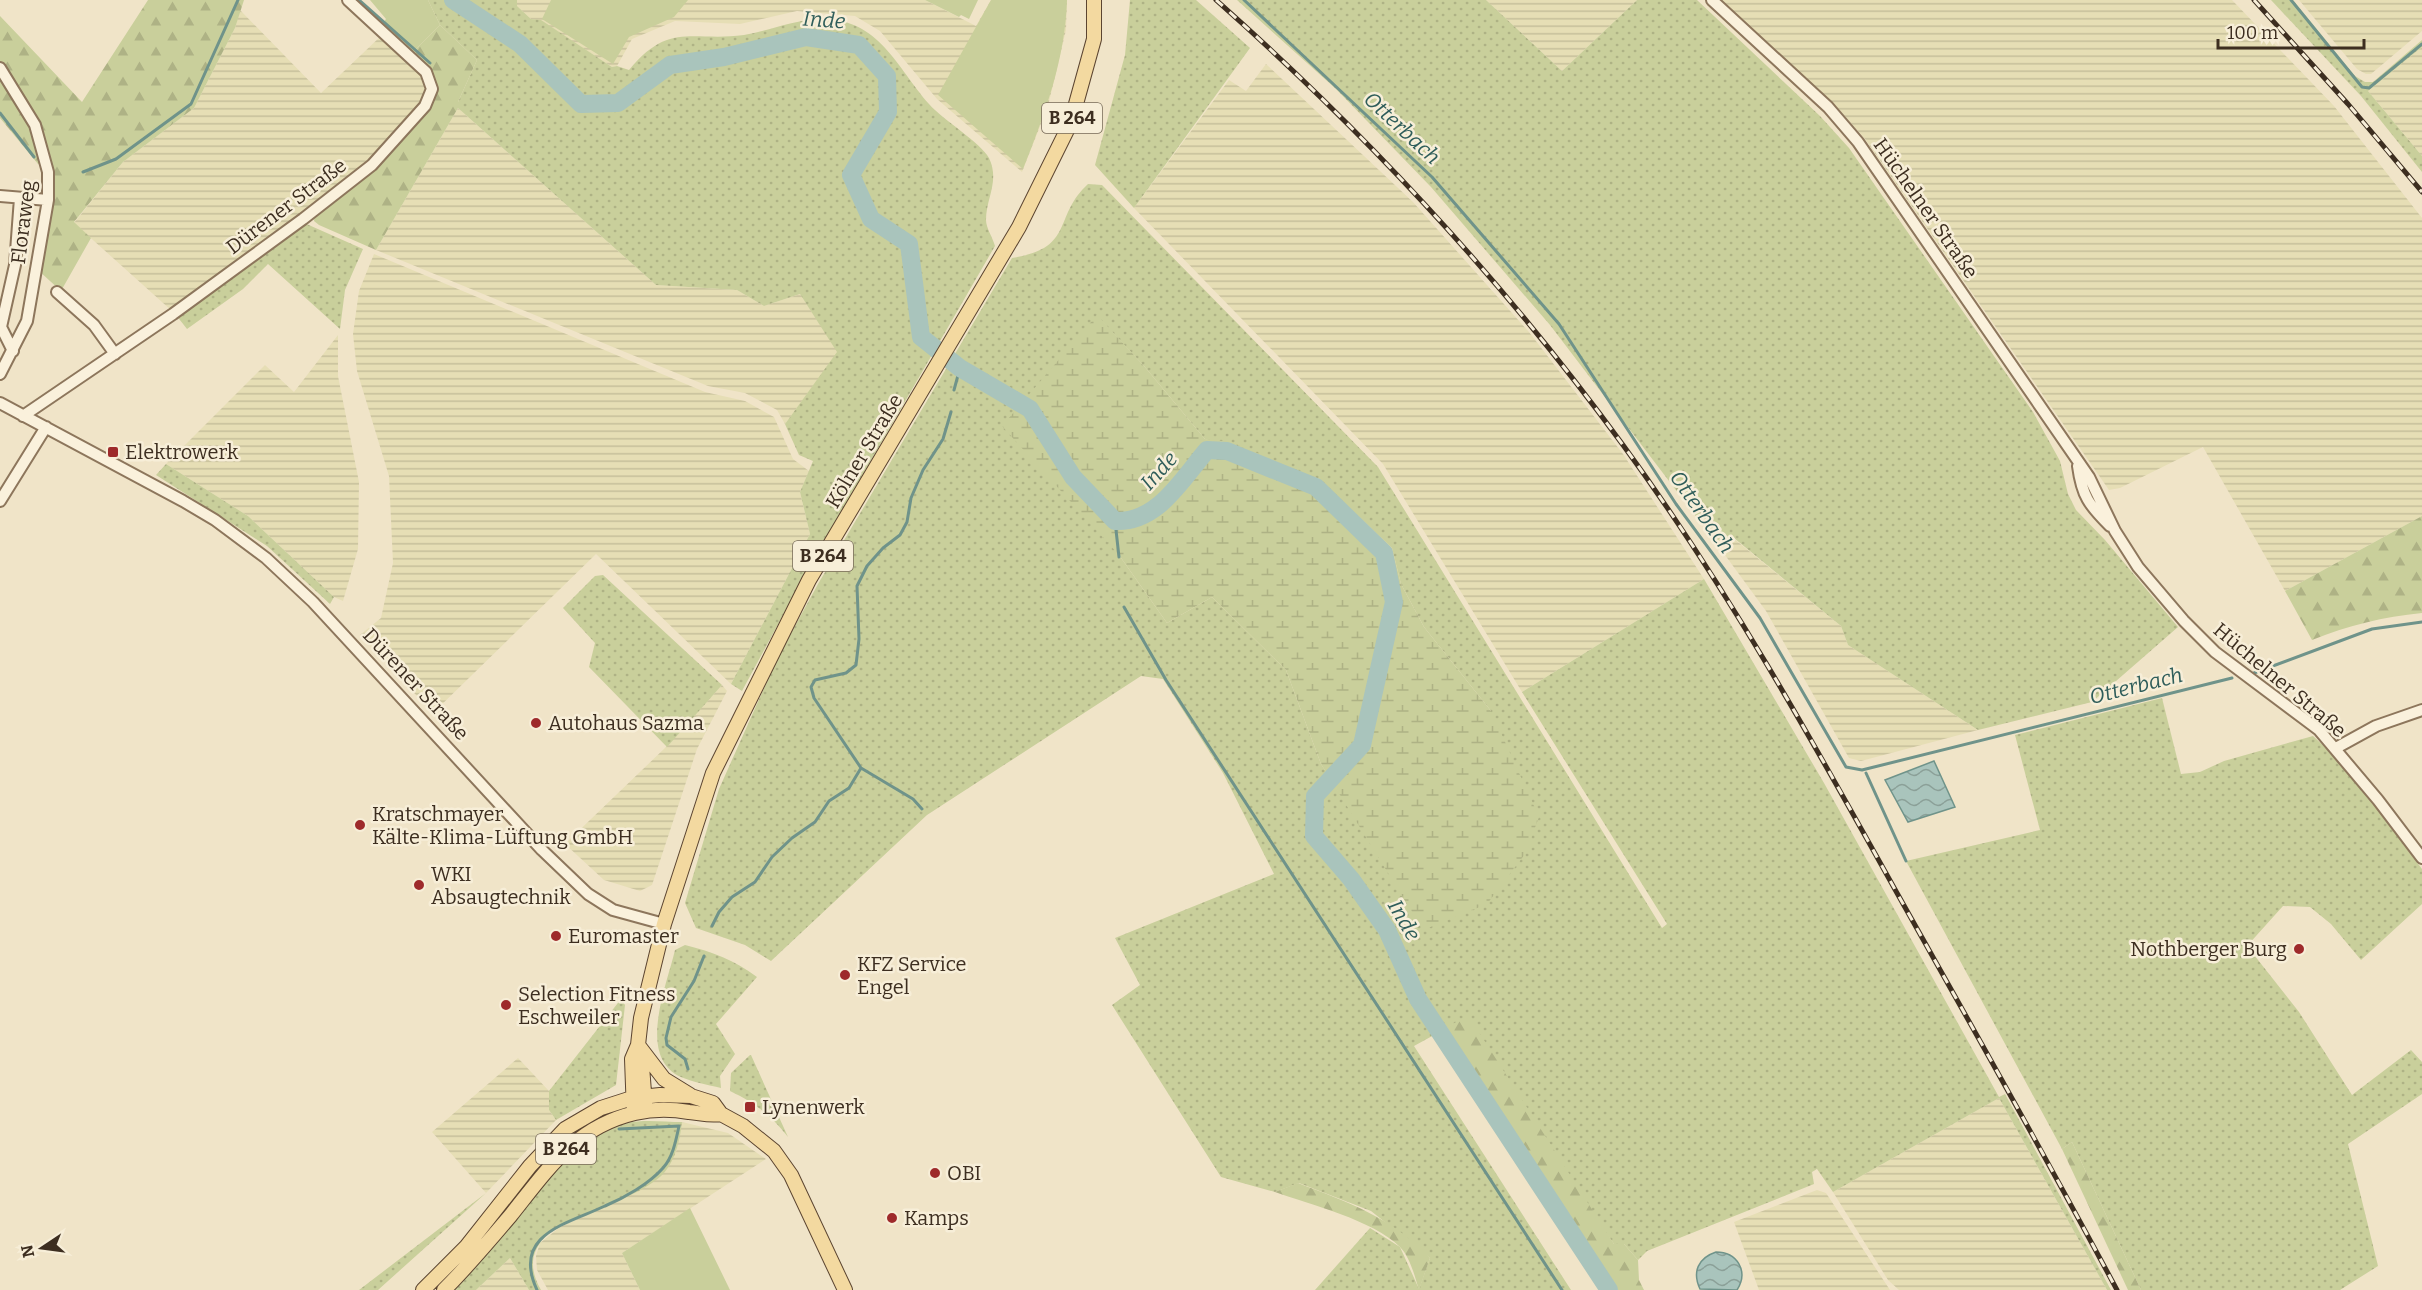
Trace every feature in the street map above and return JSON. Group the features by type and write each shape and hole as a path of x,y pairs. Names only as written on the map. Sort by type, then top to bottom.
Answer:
{"main road":[{"name":"Kölner Straße","path":"664,924 713,772 751,692 809,580 1019,226 1071,122 1094,39 1094,0"},
{"name":"B 264","path":"423,1290 466,1247 530,1167 565,1129 601,1108 638,1097 632,1059 638,1045 641,1018 664,924"},
{"path":"638,1045 667,1082 692,1096 713,1103 721,1114 758,1137 783,1162 845,1290"},
{"path":"692,1096 638,1097 640,1112 689,1112 710,1116 721,1114"},
{"name":"B 264","path":"444,1290 476,1257 541,1174 574,1142 608,1123 640,1112"}],"street":[{"name":"Dürener Straße","path":"23,416 182,308 372,165 425,106 432,89 426,72 348,0"},
{"name":"Hüchelner Straße","path":"1712,0 1828,107 1858,142 2041,406 2102,500 2115,531 2138,567 2215,652 2319,730 2336,748 2422,858"},
{"name":"Floraweg","path":"0,68 34,125 48,172 48,200 27,321 0,375"},
{"path":"0,196 48,200"},
{"name":"Floraweg","path":"13,351 1,327 15,265 21,198"},
{"path":"57,292 94,324 115,354"},
{"name":"Dürener Straße","path":"0,403 183,501 215,520 266,558 313,602 534,841 588,894 613,910 664,924"},
{"path":"0,501 46,427"},
{"path":"2336,748 2376,726 2422,710"}],"shaded area":[{"path":"517,0 925,0 976,26 991,0 1067,0 1066,30 1048,106 1022,172 937,99 880,31 855,16 797,11 740,24 675,21 632,39 617,66 612,67 541,21 531,19 517,6"},
{"path":"1486,0 1637,0 1562,71"},
{"path":"1719,0 2232,0 2334,106 2422,218 2422,516 2285,591 2203,447 2120,488 2109,490 1865,139 1833,103"},
{"path":"2299,0 2422,0 2422,31 2371,74 2366,74 2357,69"},
{"path":"240,10 321,93 382,35 424,74 429,90 422,104 371,163 172,311 74,223 123,162 194,108 235,28"},
{"path":"2422,47 2422,156 2368,91"},
{"path":"1266,64 1413,202 1529,332 1623,454 1704,579 1522,692 1383,464 1134,208 1229,80 1246,91"},
{"path":"458,108 656,285 737,290 764,306 800,294 838,352 785,424 777,410 745,393 708,386 376,250"},
{"path":"374,254 705,392 745,401 774,417 793,459 809,471 800,492 810,534 731,684 596,554 433,713 360,635 381,618 393,563 389,476 357,371 353,334 359,291"},
{"path":"338,335 338,376 359,482 358,549 343,601 334,597 248,516 166,464 265,365 294,392"},
{"path":"1733,538 1841,626 1848,645 1978,730 1861,761 1849,758 1766,611 1714,540"},
{"path":"722,685 727,691 697,749 652,885 640,891 604,880 565,844 666,747"},
{"path":"518,1058 549,1091 549,1110 556,1120 486,1193 432,1132"},
{"path":"1999,1098 2107,1290 1899,1290 1888,1280 1833,1192"},
{"path":"682,1122 728,1133 766,1159 622,1253 640,1290 548,1290 537,1270 536,1256 540,1243 560,1227 630,1195 676,1152"},
{"path":"1817,1190 1826,1193 1890,1290 1759,1290 1734,1222"},
{"path":"510,1258 529,1290 476,1290"}],"green space":[{"path":"148,0 244,0 235,28 194,108 123,162 74,222 91,238 61,291 39,271 51,202 53,167 38,164 0,118 0,16 82,102"},
{"path":"370,0 428,0 440,25 411,54 380,27 386,19"},
{"path":"428,0 517,0 517,6 531,19 541,20 612,67 617,66 629,70 643,55 669,39 744,35 809,20 839,21 856,26 884,46 929,104 978,145 989,158 993,182 986,220 995,246 804,576 742,691 731,684 810,534 800,492 813,461 799,455 785,424 837,352 800,294 764,306 737,290 656,285 458,108 458,102 477,60 440,25"},
{"path":"551,0 688,0 674,17 629,37 613,64 542,19"},
{"path":"925,0 978,0 969,19 961,15 959,17"},
{"path":"991,0 1067,0 1058,65 1039,128 1023,169 938,95"},
{"path":"1130,0 1196,0 1250,48 1134,208 1095,165 1125,55"},
{"path":"1237,0 1486,0 1562,71 1637,0 1697,0 1820,116 1849,148 2033,412 2060,461 2068,494 2076,510 2105,540 2178,627 2092,702 1978,730 1848,645 1841,626 1734,538 1714,540 1550,325 1431,187 1336,89"},
{"path":"2271,0 2293,0 2355,76 2365,82 2373,82 2422,40 2422,47 2368,91 2422,156 2422,172 2361,96"},
{"path":"440,25 477,60 458,102 458,108 376,250 319,225 314,221 315,212 374,167 435,89 411,54"},
{"path":"1088,184 1102,185 1378,467 1662,928 1667,924 1522,692 1704,579 1824,783 1999,1097 2005,1094 2111,1290 2107,1290 1999,1098 1833,1192 1817,1169 1812,1172 1814,1184 1647,1251 1638,1260 1624,1244 1614,1244 1456,1023 1414,1046 1571,1290 1315,1290 1370,1228 1400,1247 1419,1289 1430,1258 1371,1211 1299,1183 1275,1192 1221,1177 1112,1005 1140,985 1115,938 1274,874 1223,773 1163,679 1141,676 927,815 771,961 745,945 696,928 685,903 719,789 778,657 818,584 1012,258 1046,247 1055,239 1077,196","holes":["1097,316 1144,366 1205,439 1319,479 1392,548 1401,584 1424,627 1491,711 1355,817 1321,764 1286,670 1212,597 1167,623 1119,555"]},
{"path":"302,222 363,249 345,290 340,329 268,264 243,289 187,329 176,315"},
{"path":"1097,315 1144,366 1205,439 1231,442 1319,479 1392,548 1401,584 1424,627 1491,711 1539,817 1525,854 1487,904 1423,930 1321,764 1286,670 1212,597 1167,623 1119,555 1002,426"},
{"path":"166,464 248,516 334,597 330,604 267,546 156,475"},
{"path":"2422,516 2422,613 2366,622 2312,640 2285,591"},
{"path":"603,575 722,685 667,747 589,667 595,643 563,608 595,576"},
{"path":"2162,698 2181,774 2200,772 2224,761 2313,736 2327,749 2373,804 2422,869 2422,904 2361,960 2331,924 2310,907 2283,906 2247,946 2299,1012 2352,1095 2411,1050 2422,1062 2422,1094 2348,1144 2378,1266 2340,1290 2141,1290 2072,1142 2062,1149 1906,861 2040,830 2015,735"},
{"path":"685,945 723,957 757,977 716,1024 735,1054 720,1076 721,1088 681,1077 667,1067 660,1054 657,1037 662,1000 675,950"},
{"path":"621,999 625,1005 616,1085 556,1120 549,1110 549,1091"},
{"path":"1468,1015 1614,1244 1624,1244 1638,1260 1639,1280 1644,1290 1618,1290 1446,1028"},
{"path":"750,1055 788,1137 762,1110 730,1091 731,1073"},
{"path":"682,1122 679,1142 664,1173 635,1193 562,1226 540,1243 534,1255 533,1266 541,1290 529,1290 510,1258 476,1290 454,1290 534,1194 580,1149 603,1133 627,1123"},
{"path":"2072,1142 2141,1290 2128,1290 2062,1149"},
{"path":"1298,1183 1369,1213 1415,1244 1430,1258 1419,1290 1407,1256 1388,1237 1341,1214 1275,1192"},
{"path":"486,1193 378,1290 359,1290"},
{"path":"690,1208 730,1290 640,1290 622,1253"}],"water":[{"path":"1934,761 1955,807 1908,822 1885,780"},
{"path":"1716,1252 1730,1255 1739,1264 1742,1276 1737,1290 1700,1289 1697,1277 1698,1266 1705,1258"}],"waterway":[{"path":"83,172 116,159 191,104 238,0"},
{"path":"359,0 430,63"},
{"name":"Inde","path":"453,0 520,44 581,104 618,103 670,65 724,57 806,37 859,45 887,76 888,112 851,175 871,219 909,244 921,337 960,368 1030,409 1073,477 1115,521 1130,520 1156,507 1178,486 1207,450 1227,451 1316,487 1384,553 1394,602 1362,745 1315,796 1314,836 1351,879 1387,930 1418,999 1609,1290"},
{"name":"Otterbach","path":"1244,0 1432,177 1559,324 1676,504 1760,618 1846,767 1862,770 2232,678"},
{"path":"2291,0 2362,87 2369,88 2422,44"},
{"path":"0,113 34,157"},
{"path":"954,390 960,368"},
{"path":"712,926 719,912 732,897 755,882 772,857 792,838 815,822 829,801 849,788 861,768 814,698 811,687 815,680 846,673 856,665 859,639 857,586 867,566 883,548 900,535 907,522 911,498 923,470 943,439 951,412"},
{"path":"1115,521 1119,557"},
{"path":"1124,607 1166,680 1562,1290"},
{"name":"Otterbach","path":"2254,673 2372,629 2422,622"},
{"path":"861,768 913,799 922,809"},
{"path":"1866,773 1906,861"},
{"path":"688,1069 685,1059 667,1045 666,1038 671,1017 694,981 704,956"},
{"path":"537,1290 531,1271 531,1256 537,1244 560,1226 620,1199 651,1180 669,1159 679,1126 619,1129"}],"railway":[{"path":"1216,0 1327,103 1432,212 1482,268 1578,385 1661,499 1733,609 1833,778 2117,1290"},
{"path":"2254,0 2348,104 2422,192"}],"place":[{"name":"Elektrowerk","path":"113,452"},
{"name":"Autohaus Sazma","path":"536,723"},
{"name":"Kratschmayer Kälte-Klima-Lüftung GmbH","path":"360,825"},
{"name":"WKI Absaugtechnik","path":"419,885"},
{"name":"Euromaster","path":"556,936"},
{"name":"Nothberger Burg","path":"2299,949"},
{"name":"KFZ Service Engel","path":"845,975"},
{"name":"Selection Fitness Eschweiler","path":"506,1005"},
{"name":"Lynenwerk","path":"750,1107"},
{"name":"OBI","path":"935,1173"},
{"name":"Kamps","path":"892,1218"}]}
